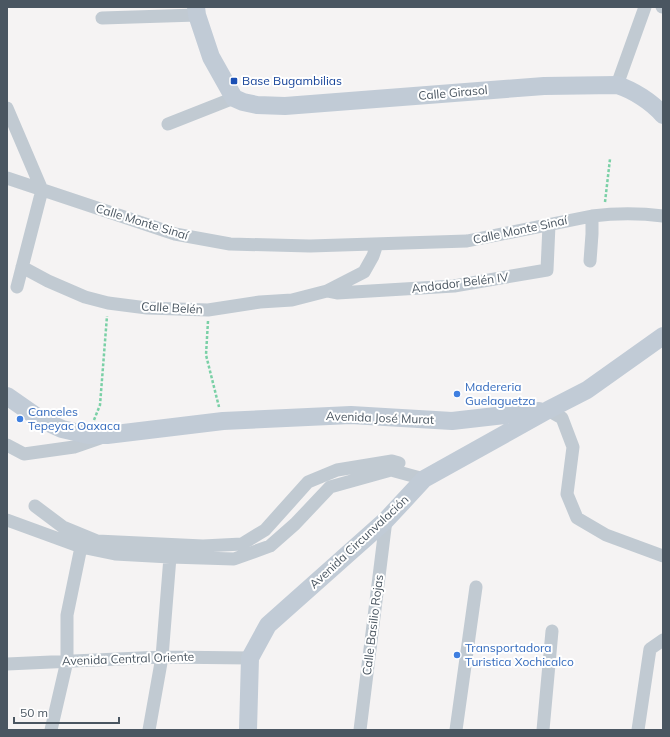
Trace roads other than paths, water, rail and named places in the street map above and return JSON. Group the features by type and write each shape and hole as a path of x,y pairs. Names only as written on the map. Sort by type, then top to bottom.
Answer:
{"street":[{"path":"617,85 645,7"},
{"path":"102,18 197,11 211,57 234,98 168,124"},
{"name":"Calle Girasol","path":"234,98 243,102 257,105 285,106 544,86 617,85 627,88 656,107 663,115"},
{"path":"7,108 42,190 17,287"},
{"name":"Calle Monte Sinaí","path":"7,178 175,234 230,244 310,246 467,241 598,215 647,214 663,216"},
{"path":"590,261 592,234 598,215"},
{"name":"Andador Belén IV","path":"327,291 337,294 454,286 547,270 549,224"},
{"path":"327,291 364,272 378,244"},
{"name":"Calle Belén","path":"22,267 85,297 108,303 147,308 208,310 260,302 292,300 327,291"},
{"name":"Avenida Circunvalación","path":"248,730 250,658 268,625 386,520 429,476 587,390 663,336"},
{"name":"Avenida José Murat","path":"7,396 40,419 62,429 88,435 107,435 223,421 351,415 452,421 548,410"},
{"path":"548,410 562,418 573,447 568,494 577,518 606,535 663,556"},
{"path":"7,445 24,454 74,447 107,435"},
{"path":"35,506 63,527 97,541 203,546 242,544 265,530 308,482 337,470 392,461 429,476"},
{"path":"7,520 81,547 115,554 234,559 270,546 295,524 330,487 391,470 429,476"},
{"name":"Calle Basilio Rojas","path":"360,730 386,520"},
{"path":"51,730 67,661 67,615 81,547"},
{"path":"149,730 162,657 170,557"},
{"path":"456,730 476,587"},
{"path":"542,730 552,631"},
{"path":"638,730 650,648 663,640"},
{"name":"Avenida Central Oriente","path":"7,664 162,657 250,658"}],"place":[{"name":"Base Bugambilias","path":"234,81"},
{"name":"Madereria Guelaguetza","path":"457,394"},
{"name":"Canceles Tepeyac Oaxaca","path":"20,419"},
{"name":"Transportadora Turistica Xochicalco","path":"457,655"}]}
